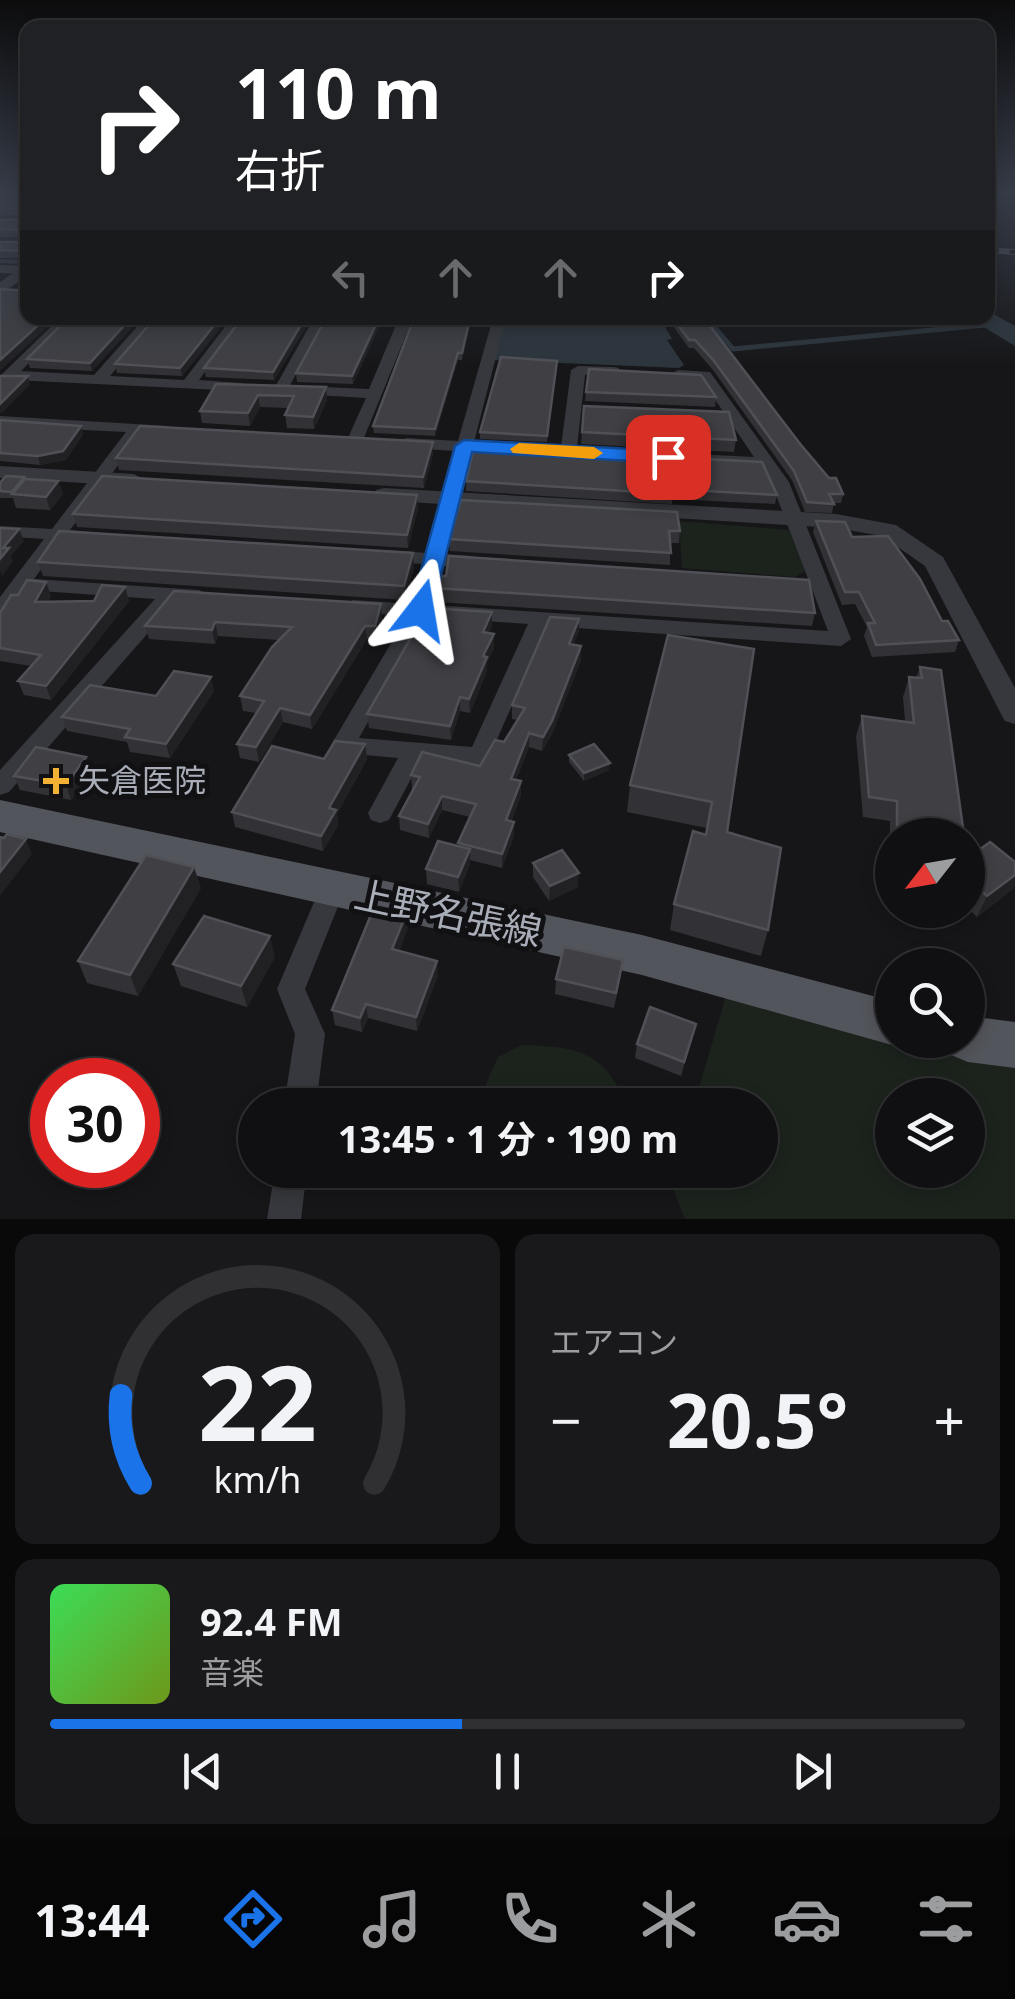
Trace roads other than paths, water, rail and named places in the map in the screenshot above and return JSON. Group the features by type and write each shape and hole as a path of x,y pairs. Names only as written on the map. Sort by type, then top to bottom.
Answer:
{"main road":[{"name":"上野名張線","path":"0,816 659,959 875,1018"},
{"path":"985,1041 1015,1045"}],"street":[{"path":"0,290 20,274"},
{"path":"4,380 61,325"},
{"path":"98,380 146,325"},
{"path":"188,385 233,325"},
{"path":"281,389 318,325"},
{"path":"403,325 375,394 364,440 768,462"},
{"path":"496,325 421,610 343,744 479,756 540,620"},
{"path":"568,452 578,370 632,372"},
{"path":"325,604 842,639 810,583 794,518 768,462 726,416 705,376 669,374"},
{"path":"4,380 98,380 375,394"},
{"path":"574,408 592,410"},
{"path":"0,421 172,430"},
{"path":"0,610 137,428"},
{"path":"0,472 154,481"},
{"path":"352,493 869,525 905,538 935,562 1015,714"},
{"path":"0,531 96,537"},
{"path":"374,556 491,563"},
{"path":"20,584 228,598"},
{"path":"0,786 171,594"},
{"path":"380,813 414,751"},
{"path":"302,1088 310,1034 292,989 332,890"},
{"path":"284,1219 288,1188"}],"waterway":[{"path":"0,261 20,262"},
{"path":"995,324 1015,338"},
{"path":"713,325 733,349 985,325"}],"place":[{"name":"矢倉医院","path":"56,781"}]}
